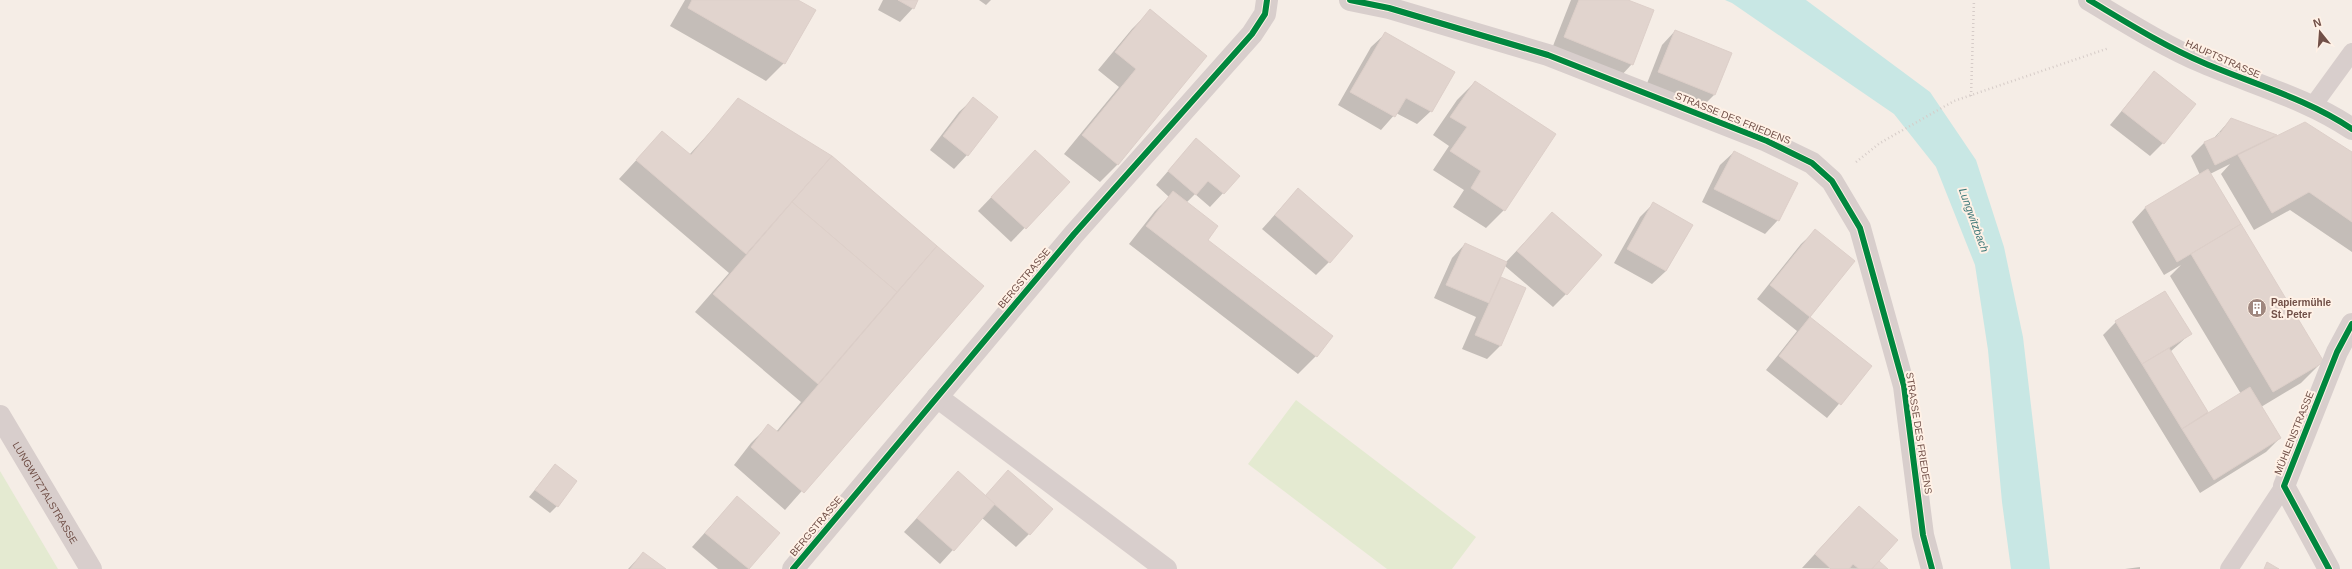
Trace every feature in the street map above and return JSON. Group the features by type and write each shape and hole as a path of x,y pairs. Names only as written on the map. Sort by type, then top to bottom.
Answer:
{"street":[{"name":"BERGSTRASSE","path":"793,569 1074,234 1252,34 1265,14 1267,0"},
{"name":"STRASSE DES FRIEDENS","path":"1350,0 1389,8 1548,55 1767,140 1812,163 1832,181 1860,228 1904,386 1923,535 1932,569"},
{"name":"HAUPTSTRASSE","path":"2089,0 2143,32 2202,62 2332,115 2352,129"},
{"name":"MÜHLENSTRASSE","path":"2328,569 2284,486 2337,352 2352,324"},
{"path":"937,397 1166,569"},
{"name":"LUNGWITZTALSTRASSE","path":"0,416 91,569"}],"lane":[{"path":"2312,107 2352,52"},
{"path":"2229,569 2284,486"}],"path":[{"path":"1971,96 1974,0"},
{"path":"1880,143 1954,102 2102,51"}],"green space":[{"path":"1296,400 1476,537 1452,569 1387,569 1248,464"},
{"path":"0,471 58,569 0,569"}],"water":[{"name":"Lungwitzbach","path":"1725,0 1806,0 1930,92 1976,160 2004,247 2023,337 2050,569 2011,569 2002,502 1988,350 1975,265 1936,167 1894,114 1732,3"}],"building":[{"path":"692,0 798,0 816,10 785,64 688,8"},
{"path":"898,0 918,0 914,9"},
{"path":"1579,0 1628,0 1654,10 1633,65 1564,37"},
{"path":"1150,9 1207,56 1118,165 1082,135 1136,69 1115,52"},
{"path":"1675,30 1732,53 1715,95 1658,72"},
{"path":"1385,32 1455,72 1432,112 1406,98 1395,117 1350,92"},
{"path":"2154,71 2196,104 2164,144 2122,111"},
{"path":"1475,81 1556,134 1505,211 1471,188 1481,171 1450,151 1467,127 1450,117"},
{"path":"973,97 998,117 968,156 943,136"},
{"path":"738,98 832,156 746,254 636,160 662,131 691,155"},
{"path":"2231,118 2277,135 2215,165 2204,142 2218,136"},
{"path":"2305,122 2352,152 2352,222 2309,192 2272,213 2238,155"},
{"path":"1196,138 1240,176 1224,194 1208,181 1196,195 1168,171"},
{"path":"1035,150 1070,182 1026,229 991,197"},
{"path":"1734,151 1798,183 1779,221 1714,189"},
{"path":"832,156 937,246 897,292 792,202"},
{"path":"2208,169 2241,224 2177,262 2145,207"},
{"path":"1298,188 1353,236 1330,263 1275,215"},
{"path":"1173,191 1218,226 1208,240 1333,336 1317,357 1146,226"},
{"path":"792,202 897,292 818,384 713,294"},
{"path":"1653,202 1693,225 1666,271 1627,249"},
{"path":"1552,212 1602,255 1567,295 1517,251"},
{"name":"Papiermühle St. Peter","path":"2241,224 2324,362 2273,392 2191,254"},
{"path":"1815,229 1855,261 1810,317 1770,285"},
{"path":"1465,243 1507,262 1489,303 1446,285"},
{"path":"937,246 984,286 804,493 751,447 768,424 778,432"},
{"path":"1501,277 1526,288 1501,346 1475,335"},
{"path":"2165,291 2192,334 2142,364 2115,321"},
{"path":"1810,317 1872,366 1841,405 1779,356"},
{"path":"2169,348 2208,412 2182,429 2142,364"},
{"path":"2250,387 2281,438 2214,480 2182,429"},
{"path":"555,464 577,481 558,507 535,490"},
{"path":"1008,470 1053,509 1030,535 985,496"},
{"path":"958,471 995,504 954,551 917,518"},
{"path":"737,496 780,533 749,569 705,533"},
{"path":"1859,506 1898,540 1872,569 1859,569 1853,564 1849,569 1831,569 1815,554"},
{"path":"643,552 666,569 630,569"},
{"path":"1879,561 1888,569 1872,569"},
{"path":"2267,562 2279,569 2264,569"}],"cycle path":[{"path":"793,569 1074,234 1252,34 1265,14 1267,0"},
{"path":"1350,0 1389,8 1548,55 1767,141 1812,163 1832,181 1860,228 1904,386 1923,535 1932,569"},
{"path":"2089,0 2174,49 2223,71 2299,100 2335,118 2352,129"},
{"path":"2329,569 2284,486 2337,352 2352,324"}],"place":[{"name":"Papiermühle St. Peter","path":"2257,308"}]}
